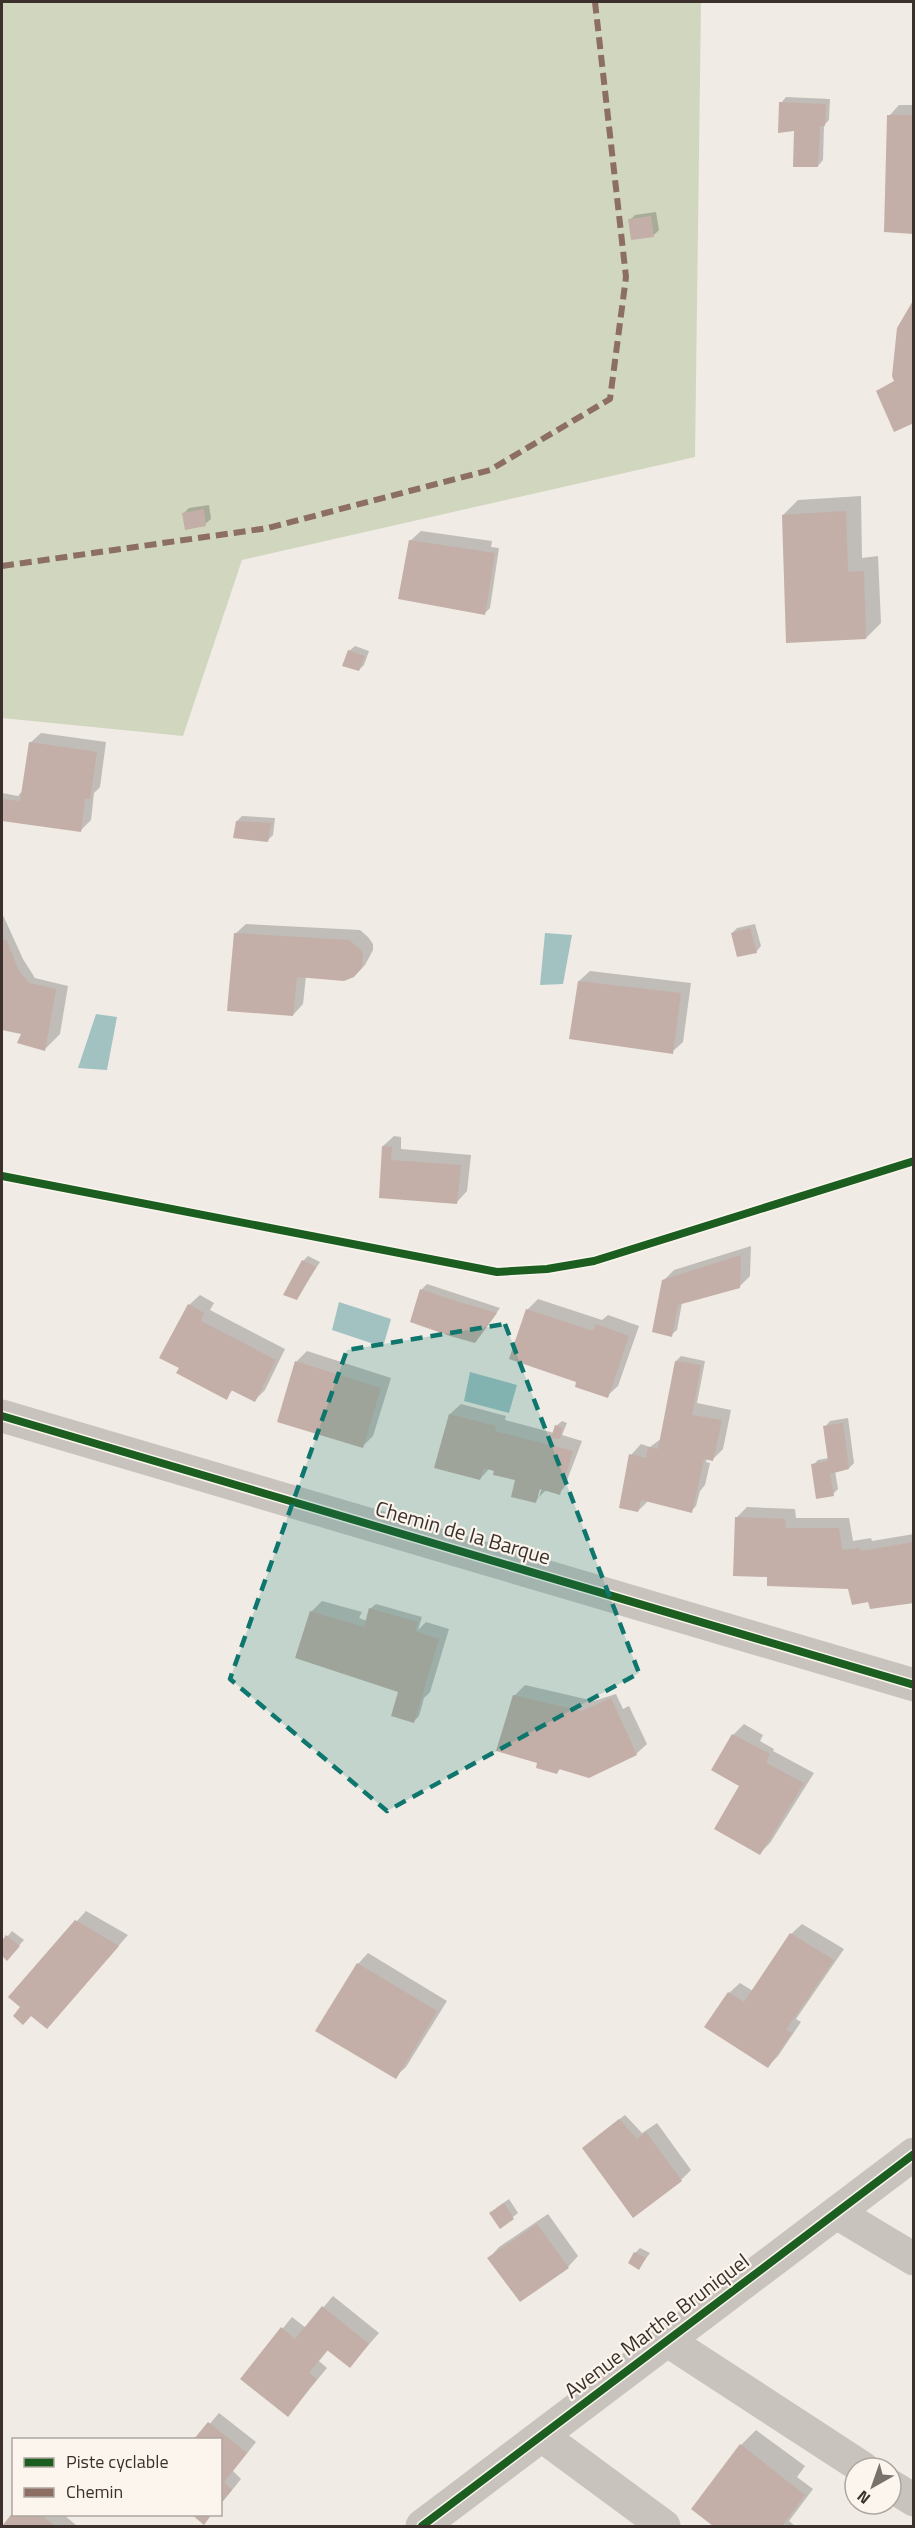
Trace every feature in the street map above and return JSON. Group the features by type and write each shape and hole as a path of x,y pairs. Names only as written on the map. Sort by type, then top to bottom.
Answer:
{"street":[{"name":"Chemin de la Barque","path":"2,1416 914,1685"},
{"name":"Avenue Marthe Bruniquel","path":"422,2526 914,2154"},
{"path":"837,2213 914,2259"},
{"path":"668,2341 845,2456"},
{"path":"542,2436 664,2526"}],"highlighted area":[{"path":"505,1324 639,1673 387,1811 230,1679 347,1350"}],"green space":[{"path":"2,2 701,2 695,457 242,560 183,736 2,718"}],"water":[{"path":"545,933 572,935 563,984 540,985"},
{"path":"96,1014 117,1017 107,1070 78,1068"},
{"path":"339,1302 391,1319 383,1347 332,1330"},
{"path":"470,1372 517,1385 509,1413 464,1401"}],"building":[{"path":"779,102 826,104 825,126 820,126 818,167 793,167 794,131 778,133"},
{"path":"887,115 914,115 914,234 884,232"},
{"path":"651,216 654,237 631,240 628,219"},
{"path":"914,299 914,423 894,432 876,391 894,381 892,376 897,328"},
{"path":"204,509 206,526 185,530 182,513"},
{"path":"846,511 848,572 864,571 866,639 786,643 782,515"},
{"path":"409,540 495,553 485,615 398,599"},
{"path":"348,650 365,656 359,671 342,666"},
{"path":"29,742 97,752 90,799 85,799 81,832 2,821 2,799 20,801"},
{"path":"236,821 271,823 268,842 233,838"},
{"path":"750,928 757,953 737,957 731,933"},
{"path":"234,933 349,940 360,949 363,955 362,968 354,977 344,981 297,977 293,1016 227,1011"},
{"path":"6,939 19,971 29,983 56,989 45,1051 17,1043 21,1034 2,1030 2,941"},
{"path":"578,981 681,993 673,1054 569,1039"},
{"path":"382,1146 392,1147 391,1160 461,1165 457,1204 379,1198"},
{"path":"741,1255 740,1288 678,1305 672,1337 652,1332 662,1280"},
{"path":"302,1260 316,1267 297,1300 283,1295"},
{"path":"420,1289 497,1313 475,1343 450,1336 410,1322"},
{"path":"188,1304 204,1313 201,1321 276,1360 255,1402 231,1390 227,1400 176,1373 179,1368 159,1358"},
{"path":"526,1309 593,1331 596,1324 629,1336 608,1398 575,1387 576,1382 509,1359"},
{"path":"295,1361 381,1388 363,1448 277,1422"},
{"path":"675,1361 701,1365 692,1415 722,1420 713,1461 704,1459 692,1513 641,1500 638,1512 619,1508 629,1454 646,1458 648,1447 658,1449"},
{"path":"449,1414 496,1426 495,1431 573,1451 560,1495 540,1489 536,1503 511,1497 515,1480 493,1475 494,1471 484,1468 480,1480 434,1468"},
{"path":"843,1423 849,1469 830,1474 834,1496 816,1499 811,1464 828,1461 823,1426"},
{"path":"555,1425 563,1428 560,1439 551,1438"},
{"path":"735,1517 785,1519 786,1528 839,1528 842,1550 860,1548 861,1551 914,1542 914,1603 870,1609 868,1602 852,1605 848,1589 767,1586 767,1577 733,1576"},
{"path":"369,1608 418,1622 415,1631 439,1639 414,1723 391,1716 398,1692 295,1658 310,1611 364,1627"},
{"path":"513,1695 582,1711 611,1698 637,1755 589,1778 559,1769 557,1774 536,1768 537,1763 496,1751"},
{"path":"732,1734 770,1754 766,1763 804,1783 760,1855 714,1829 739,1786 711,1770"},
{"path":"75,1920 119,1946 47,2029 31,2016 23,2025 13,2016 20,2007 8,1997"},
{"path":"790,1933 834,1960 786,2030 792,2033 768,2068 704,2027 728,1992 744,2002"},
{"path":"6,1935 20,1946 7,1961 2,1956 2,1941"},
{"path":"357,1963 437,2011 396,2079 315,2031"},
{"path":"619,2119 637,2139 646,2132 682,2181 633,2218 582,2148"},
{"path":"504,2203 514,2219 500,2229 489,2213"},
{"path":"537,2224 569,2268 520,2302 487,2258"},
{"path":"634,2252 646,2258 639,2270 628,2263"},
{"path":"322,2306 369,2344 350,2368 327,2350 309,2373 317,2379 288,2417 240,2379 281,2327 295,2339"},
{"path":"208,2422 247,2453 224,2482 232,2490 222,2502 222,2438 195,2438"},
{"path":"740,2444 805,2495 782,2526 713,2526 691,2509"},
{"path":"12,2514 12,2516 42,2516 55,2526 2,2526"},
{"path":"193,2516 211,2516 204,2525"}],"marked path":[{"path":"2,566 268,528 490,470 610,399 626,277 595,2"}],"cycle path":[{"path":"2,1176 497,1272 547,1269 594,1261 914,1161"},
{"path":"2,1416 914,1685"},
{"path":"422,2526 914,2154"}]}
